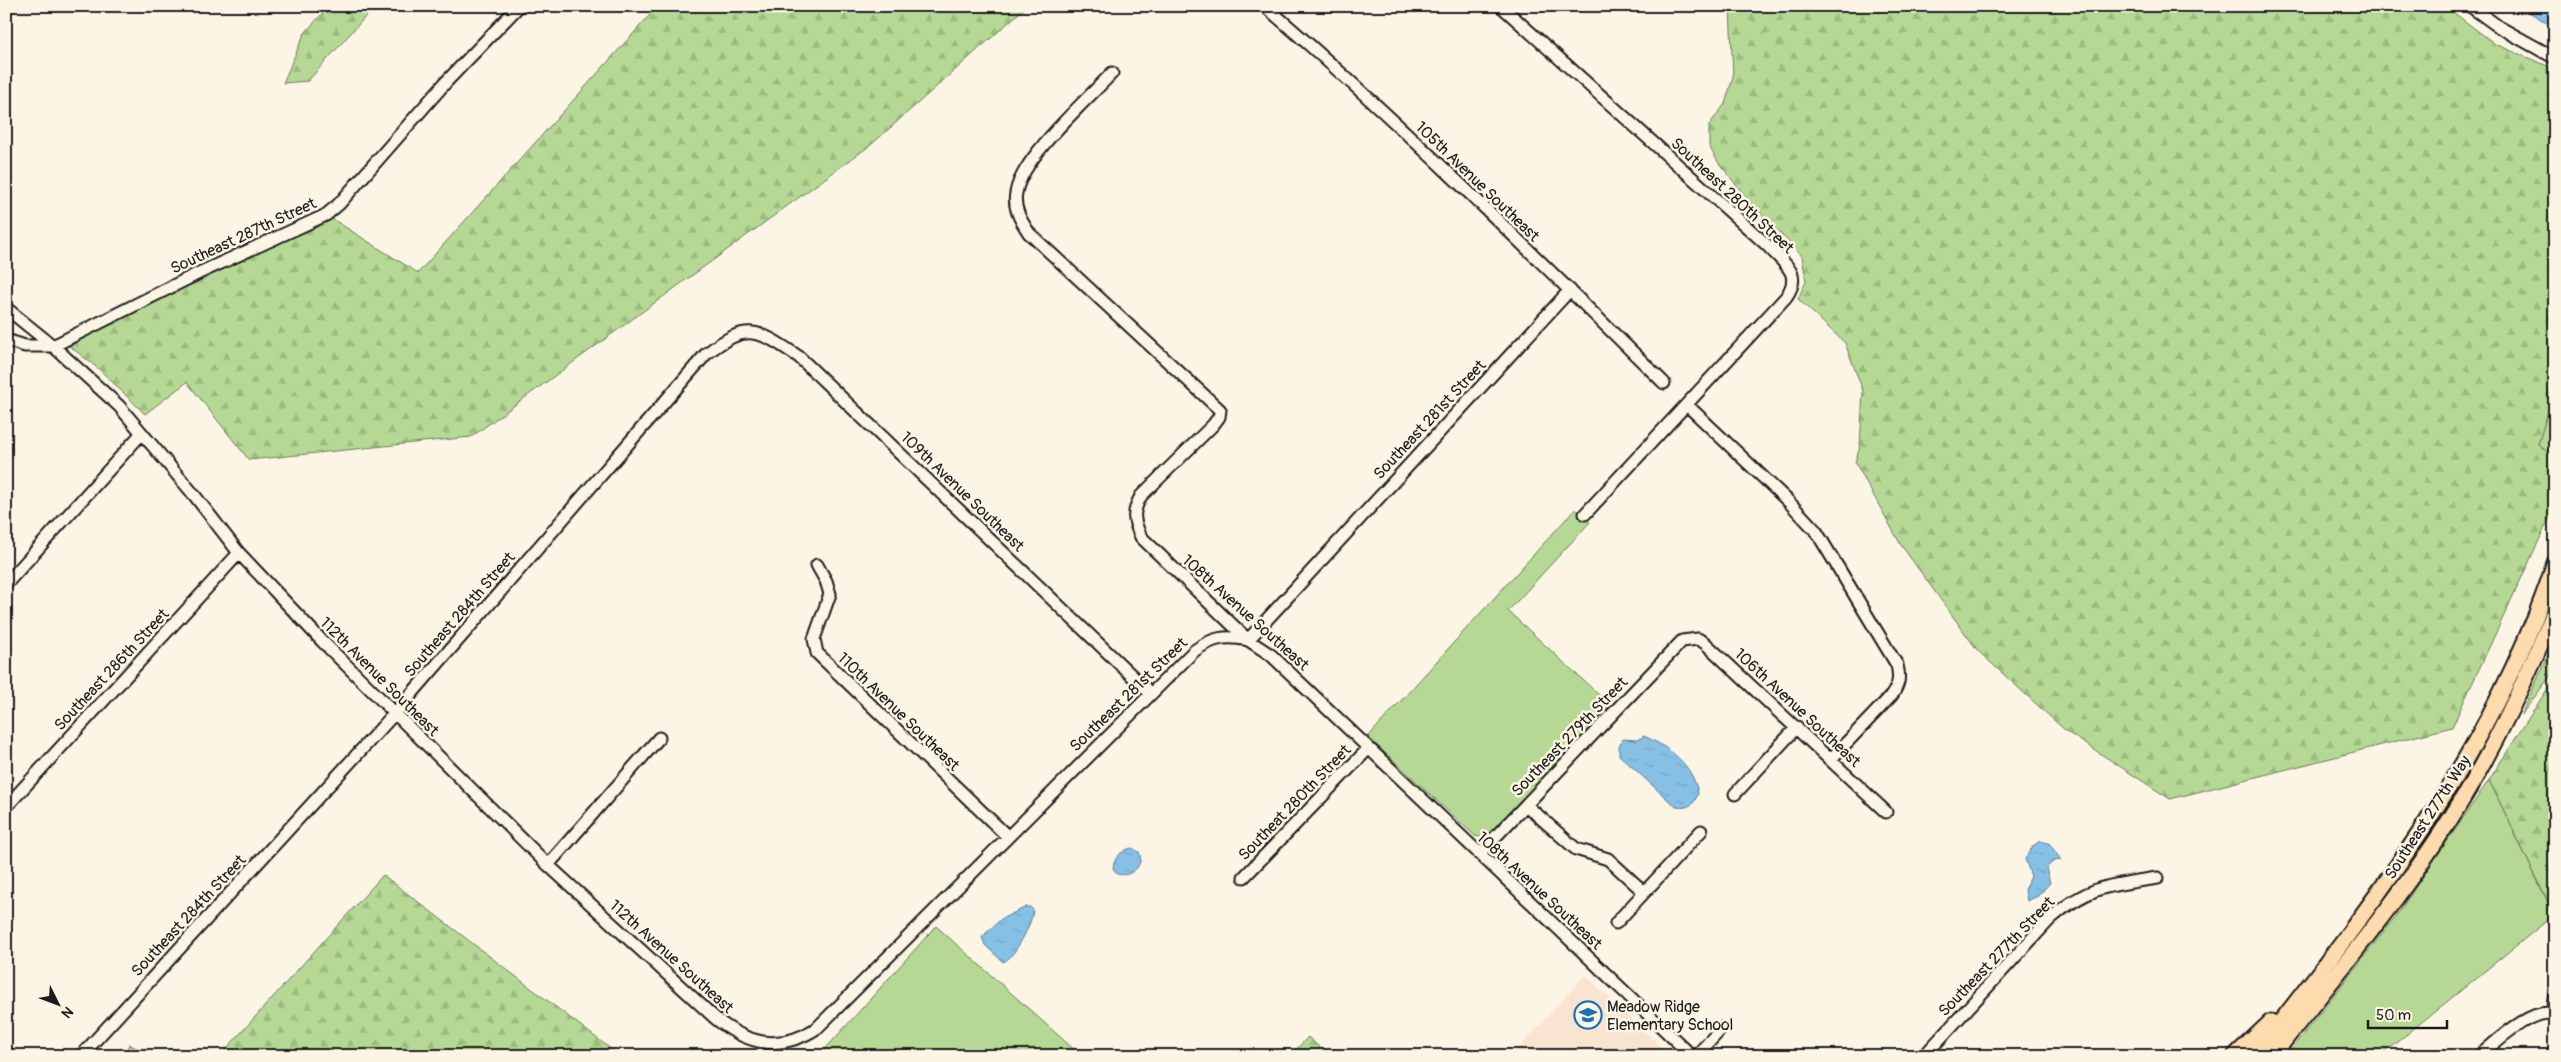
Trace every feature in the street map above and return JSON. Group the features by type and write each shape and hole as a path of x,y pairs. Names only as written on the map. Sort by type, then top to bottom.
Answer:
{"main road":[{"name":"Southeast 277th Way","path":"2317,974 2375,900 2455,781 2490,719 2546,590 2555,563"},
{"name":"Southeast 277th Way","path":"2297,1024 2387,909 2469,789 2501,729 2555,610"},
{"path":"2235,1056 2317,974"},
{"path":"2254,1056 2317,974"},
{"path":"2272,1056 2297,1024"},
{"path":"2277,1056 2297,1024"}],"street":[{"name":"Southeast 287th Street","path":"53,346 198,273 326,215 339,204 446,82 519,6"},
{"name":"105th Avenue Southeast","path":"1265,6 1329,62 1570,290 1664,384"},
{"name":"Southeast 280th Street","path":"1501,6 1768,246 1790,270 1794,279 1794,285 1786,297 1585,514"},
{"path":"2470,6 2515,36 2555,58"},
{"name":"108th Avenue Southeast","path":"1112,73 1032,159 1015,194 1017,214 1029,233 1220,410 1219,417 1213,425 1142,496 1135,507 1133,520 1141,537 1248,640 1271,655 1692,1056"},
{"name":"Southeast 281st Street","path":"756,1041 786,1043 803,1037 817,1028 834,1014 1007,836 1194,651 1208,642 1232,636 1248,640 1570,290"},
{"name":"112th Avenue Southeast","path":"6,308 53,346 119,406 239,554 281,601 548,865 715,1018 738,1034 756,1041"},
{"name":"109th Avenue Southeast","path":"742,332 758,334 775,340 799,357 1150,693"},
{"name":"Southeast 284th Street","path":"81,1056 395,713 706,354 724,340 742,332"},
{"path":"6,340 25,346 53,346"},
{"path":"1687,405 1788,501 1816,531 1897,665 1900,676 1898,686 1892,695 1831,759"},
{"path":"6,584 142,432"},
{"name":"Southeast 286th Street","path":"6,807 239,554"},
{"name":"110th Avenue Southeast","path":"817,565 826,581 830,594 814,639 817,653 1007,836"},
{"name":"106th Avenue Southeast","path":"1682,641 1698,639 1706,643 1886,812"},
{"name":"Southeast 279th Street","path":"1479,854 1682,641"},
{"path":"1735,794 1796,727"},
{"path":"548,865 659,738"},
{"name":"Southeat 280th Street","path":"1244,877 1368,749"},
{"path":"1526,805 1576,849 1603,857 1644,892"},
{"path":"1616,923 1701,831"},
{"name":"Southeast 277th Street","path":"1924,1056 2051,918 2069,902 2086,892 2107,886 2158,878"},
{"path":"2479,1056 2529,1017 2553,1014 2555,993"},
{"path":"1696,1056 1722,1028"}],"shaded area":[{"name":"Meadow Ridge Elementary School","path":"1585,975 1671,1056 1512,1056"}],"green space":[{"path":"329,6 375,6 308,81 283,83 304,34"},
{"path":"658,6 1027,6 872,144 471,437 249,460 187,382 145,414 100,370 63,341 326,215 418,273"},
{"path":"1730,6 2445,6 2495,44 2555,69 2555,390 2538,444 2555,459 2555,506 2452,727 2170,799 2067,732 1978,651 1901,545 1855,462 1860,447 1863,391 1845,343 1798,299 1806,281 1802,256 1749,201 1718,162 1709,146 1709,125 1725,104 1733,77"},
{"path":"2555,390 2555,459 2538,444"},
{"path":"1575,509 1590,522 1508,611 1611,706 1492,835 1484,838 1475,836 1368,737"},
{"path":"2555,640 2555,670 2521,715"},
{"path":"2555,677 2555,916 2489,780"},
{"path":"2489,780 2554,915 2380,1056 2286,1056 2396,916"},
{"path":"383,875 620,1056 220,1056"},
{"path":"936,926 1077,1052 1090,1056 819,1056"},
{"path":"1308,1037 1329,1056 1290,1056"},
{"path":"129,1044 151,1056 124,1056"}],"water":[{"path":"2519,6 2555,6 2555,28"},
{"path":"1644,736 1671,751 1691,774 1698,793 1693,803 1684,807 1676,807 1619,755 1619,746 1623,739 1637,740"},
{"path":"2040,841 2049,843 2061,860 2054,861 2046,868 2050,883 2038,896 2027,901 2025,890 2031,876 2025,859 2033,846"},
{"path":"1132,848 1139,852 1140,861 1138,866 1127,874 1117,874 1113,869 1116,858 1124,851"},
{"path":"1026,907 1030,907 1033,910 1030,923 1017,947 1003,962 985,945 982,937 1001,919"}],"place":[{"name":"Meadow Ridge Elementary School","path":"1588,1015"}]}
